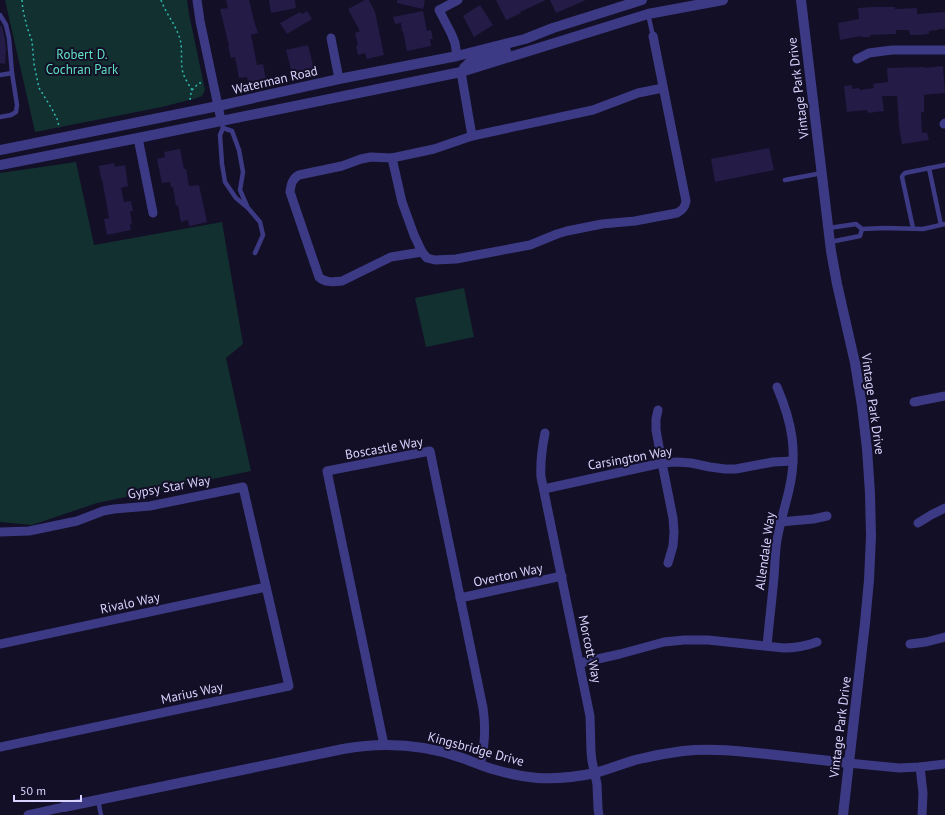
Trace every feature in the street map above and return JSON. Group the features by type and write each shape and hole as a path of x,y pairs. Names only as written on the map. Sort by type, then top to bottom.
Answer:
{"street":[{"path":"197,0 200,21 222,124"},
{"path":"457,56 455,43 439,10 458,0"},
{"name":"Waterman Road","path":"0,150 218,106 339,79 457,56 525,39 553,28 642,0"},
{"name":"Waterman Road","path":"0,165 138,138 222,124 461,72 648,14 723,0"},
{"name":"Vintage Park Drive","path":"801,0 828,228 837,284 855,363 862,406 870,493 871,536 869,580 843,815"},
{"name":"Waterman Road","path":"461,72 470,62 543,39 553,28"},
{"path":"392,158 402,202 414,235 422,252 427,258 435,260 456,259 530,245 566,231 602,224 642,220 682,211 685,207 686,201 653,36"},
{"path":"331,38 339,79"},
{"path":"857,59 869,53 893,50 945,50"},
{"path":"461,72 472,136"},
{"path":"422,252 392,257 342,281 333,282 322,279 318,273 290,192 292,181 299,175 342,166 361,159 371,157 392,158 434,149 472,136 593,110 638,93 663,88"},
{"path":"138,138 153,213"},
{"name":"Allendale Way","path":"767,646 777,542 780,522 789,490 793,461 793,438 790,421 777,387"},
{"path":"914,402 945,396"},
{"path":"658,410 656,430 673,518 674,532 673,546 668,563"},
{"name":"Morcott Way","path":"545,433 540,462 542,477 590,716 591,752 597,784 599,815"},
{"name":"Boscastle Way","path":"384,745 327,471 430,451 485,719 486,735 484,753 480,765"},
{"name":"Carsington Way","path":"544,489 662,463 691,463 725,469 736,469 773,462 793,461"},
{"name":"Gypsy Star Way","path":"0,532 29,531 77,521 109,510 150,506 243,487 266,587"},
{"path":"918,523 945,508"},
{"path":"780,522 813,519 827,516"},
{"name":"Overton Way","path":"460,598 562,576"},
{"name":"Rivalo Way","path":"0,644 266,587"},
{"name":"Marius Way","path":"0,746 289,686 266,587"},
{"path":"910,644 945,637"},
{"path":"580,663 664,642 684,640 708,640 784,648 806,646 817,642"},
{"name":"Kingsbridge Drive","path":"28,815 65,811 98,800 362,746 413,746 438,750 496,770 537,778 578,776 595,773 636,760 661,754 685,751 735,750 848,764"},
{"path":"848,764 900,768 945,764"},
{"path":"920,767 923,793 922,815"}],"lane":[{"path":"648,14 653,36"},
{"path":"0,15 6,25 9,38 17,105 16,112 12,115 0,117"},
{"path":"0,75 12,73"},
{"path":"248,208 240,190 243,172 239,150 232,131 222,124 220,135 225,182 236,198 248,208 260,222 263,235 255,253"},
{"path":"913,228 902,177 903,174 945,165"},
{"path":"828,228 856,224 862,229 923,228 943,224 929,168"},
{"path":"785,180 822,173"},
{"path":"830,242 860,236 862,229"},
{"path":"98,800 102,815"}],"path":[{"path":"22,0 24,16 32,41 34,64 39,88 52,109 59,128"},
{"path":"161,0 164,9 176,29 180,41 183,74 192,90"},
{"path":"190,100 192,90 199,84 204,83"}],"green space":[{"name":"Robert D. Cochran Park","path":"5,0 187,0 205,90 202,96 197,98 162,107 35,132"},
{"path":"76,162 94,245 222,222 243,344 226,358 251,471 97,503 32,525 0,522 0,173"},
{"path":"464,288 474,337 426,347 415,298"}],"building":[{"path":"226,0 249,0 258,33 251,35 257,65 263,64 266,80 248,83 247,77 239,78 235,57 231,58 220,9 228,8"},
{"path":"269,0 295,0 296,8 271,13"},
{"path":"365,0 369,0 375,12 384,55 367,59 365,53 358,55 356,45 358,45 355,33 360,31 348,9"},
{"path":"397,0 425,0 423,9 397,3"},
{"path":"496,0 546,0 506,20"},
{"path":"550,0 586,0 556,13"},
{"path":"480,5 493,25 474,37 463,16"},
{"path":"895,7 895,9 917,8 917,14 945,12 945,29 929,31 929,34 917,35 910,35 909,30 896,30 896,34 870,35 870,37 861,36 840,40 838,23 859,19 858,8"},
{"path":"307,11 312,19 287,34 280,23 300,12 302,14"},
{"path":"423,11 427,31 431,30 433,39 430,39 431,46 407,51 401,23 395,24 393,17"},
{"path":"0,26 2,26 5,39 5,64 0,63"},
{"path":"308,45 314,69 292,74 286,50"},
{"path":"943,66 945,93 924,95 924,112 921,112 922,133 927,132 929,140 902,144 899,127 897,96 882,96 884,111 868,113 867,110 847,112 844,86 852,85 852,89 859,88 860,90 874,88 873,84 888,82 887,68 924,68"},
{"path":"769,148 774,170 715,182 711,159"},
{"path":"180,149 189,186 199,185 207,222 189,226 188,220 181,222 178,205 176,206 173,187 171,187 170,182 162,183 157,159 165,157 164,152"},
{"path":"114,163 115,167 125,165 128,186 121,188 124,202 131,201 133,211 130,211 132,223 130,224 131,230 107,235 104,219 109,218 99,166"}]}
